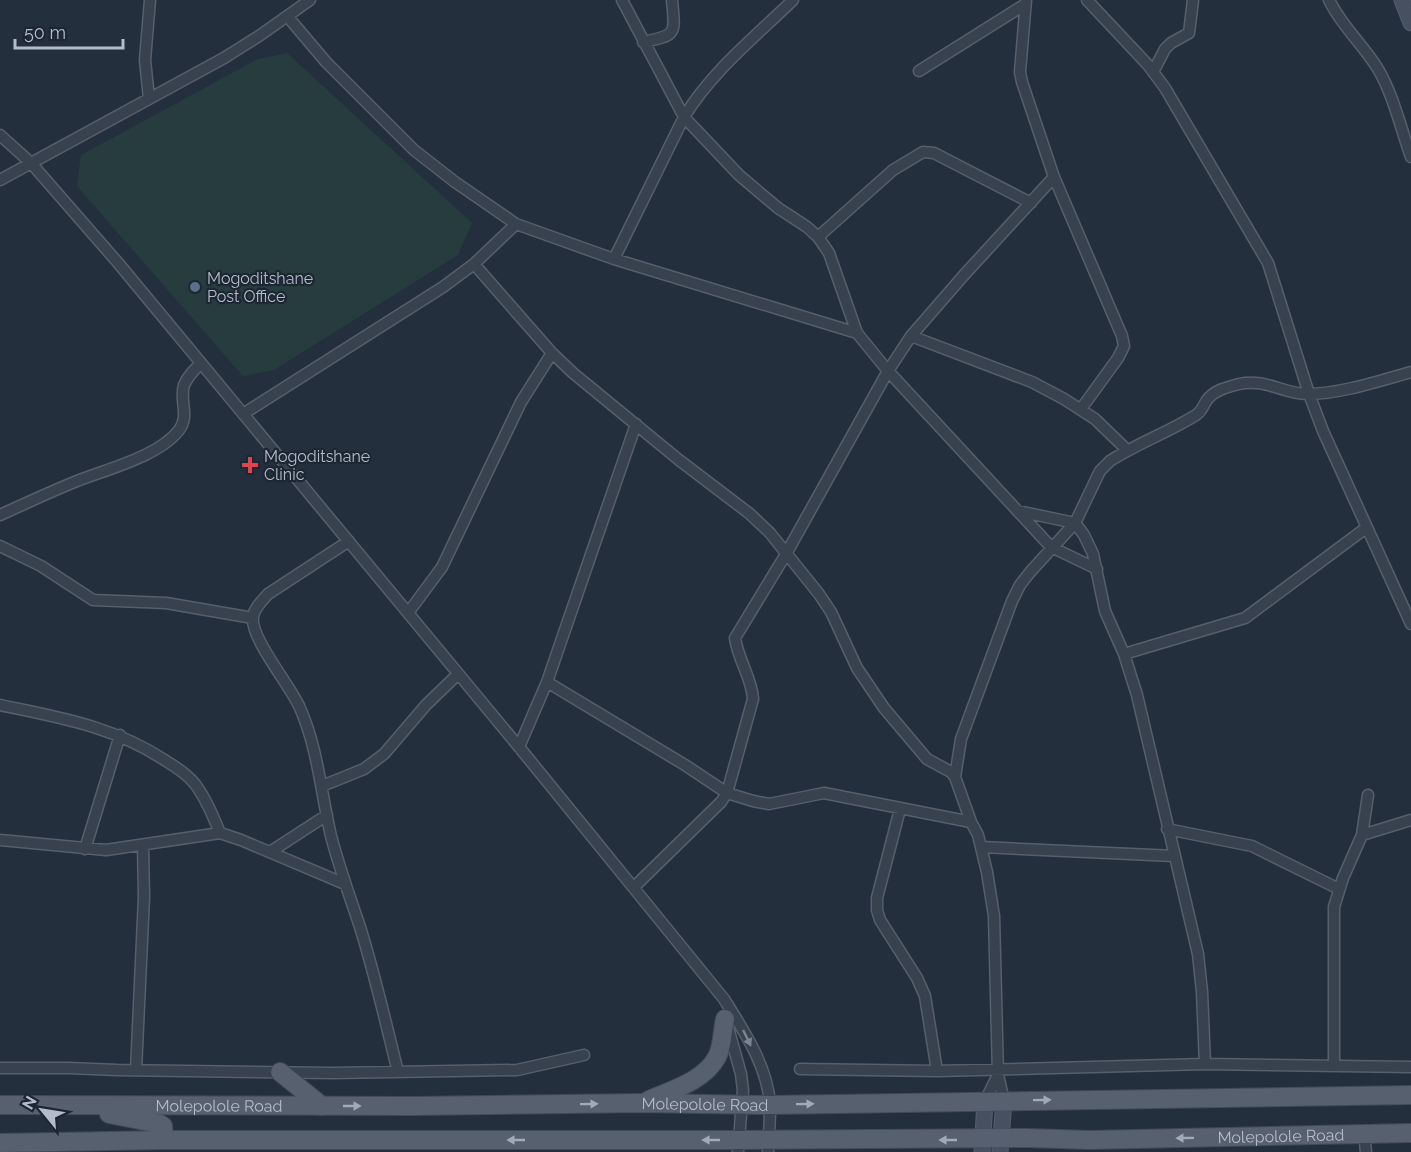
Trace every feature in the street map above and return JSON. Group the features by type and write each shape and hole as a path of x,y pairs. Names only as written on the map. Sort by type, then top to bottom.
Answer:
{"main road":[{"path":"642,1103 687,1084 709,1068 717,1057 722,1043 725,1019"},
{"path":"280,1072 322,1106"},
{"name":"Molepolole Road","path":"0,1105 322,1106 642,1103 770,1105 1411,1095"},
{"path":"84,1105 110,1114 160,1124 163,1126 164,1146"},
{"name":"Molepolole Road","path":"0,1143 164,1146 982,1146 1090,1140 1411,1133"},
{"path":"1061,1152 1090,1140"}],"street":[{"path":"149,99 145,60 150,0"},
{"path":"0,180 224,58 310,0"},
{"path":"622,0 684,117 740,175 778,208 807,226 818,237 829,253 857,333 888,371 1051,548 1097,569"},
{"path":"643,42 666,37 671,33 675,27 672,0"},
{"path":"614,259 684,117 696,98 714,76 793,0"},
{"path":"1087,0 1165,88 1268,263 1309,394 1366,528 1411,624"},
{"path":"1153,72 1165,49 1189,33 1193,0"},
{"path":"1329,0 1344,27 1379,71 1411,157"},
{"path":"1402,0 1411,22"},
{"path":"919,71 1025,2"},
{"path":"1025,2 1020,72 1054,177 1099,278 1124,346 1118,358 1081,408"},
{"path":"288,17 326,62 414,150 455,182 516,224 614,259 857,333"},
{"path":"0,135 31,163 119,264 519,747 724,999 742,1027 757,1058 767,1088 770,1105 769,1146"},
{"path":"818,237 893,170 923,152 934,153 1031,203"},
{"path":"634,887 714,811 727,793 753,699 753,689 736,650 735,638 786,554 888,371 911,336 964,274 1054,177"},
{"path":"243,414 443,287 474,264 516,224"},
{"path":"474,264 552,353 679,460 750,514 770,533 831,612 857,668 884,708 927,759 951,772 955,777 981,847 987,872 996,939 999,1072 1004,1101 1001,1145"},
{"path":"911,336 1032,382 1081,408 1127,450"},
{"path":"408,613 442,567 521,402 552,353"},
{"path":"0,514 73,482 142,456 168,441 185,418 183,387 190,374 201,363"},
{"path":"955,777 961,739 1012,601 1020,585 1075,523 1100,471 1110,460 1195,415 1213,394 1222,389 1258,383 1270,384 1298,394 1332,392 1411,372"},
{"path":"519,747 548,682 636,424"},
{"path":"1018,511 1075,523 1090,545 1105,611 1124,654 1137,695 1198,954 1205,1064"},
{"path":"1124,654 1245,618 1366,528"},
{"path":"349,541 268,594 258,606 253,618 256,635 300,707 319,765 327,815 399,1072"},
{"path":"0,546 40,566 93,600 166,603 253,618"},
{"path":"322,786 364,769 384,754 432,698 458,674"},
{"path":"548,682 727,793 769,804 824,793 971,822"},
{"path":"0,705 80,722 120,735 158,755 178,768 193,782 204,797 220,833"},
{"path":"85,849 120,735"},
{"path":"1334,1066 1334,907 1339,889 1362,835 1368,795"},
{"path":"900,809 877,898 877,910 880,920 917,978 925,996 937,1071"},
{"path":"270,852 327,815"},
{"path":"1362,835 1411,820"},
{"path":"1167,829 1252,846 1339,889"},
{"path":"0,840 106,850 220,833 345,884"},
{"path":"136,1070 144,897 143,845"},
{"path":"981,847 1174,856"},
{"path":"714,989 741,1074 743,1105 739,1146"},
{"path":"0,1068 280,1072 518,1070 584,1055"},
{"path":"801,1069 999,1072 1205,1064 1411,1067"},
{"path":"982,1146 985,1101 999,1072"},
{"path":"1364,1133 1366,1152"}],"green space":[{"path":"287,53 472,223 458,255 274,370 243,376 77,186 81,155 258,59"}],"place":[{"name":"Mogoditshane Post Office","path":"195,287"},
{"name":"Mogoditshane Clinic","path":"250,465"}]}
